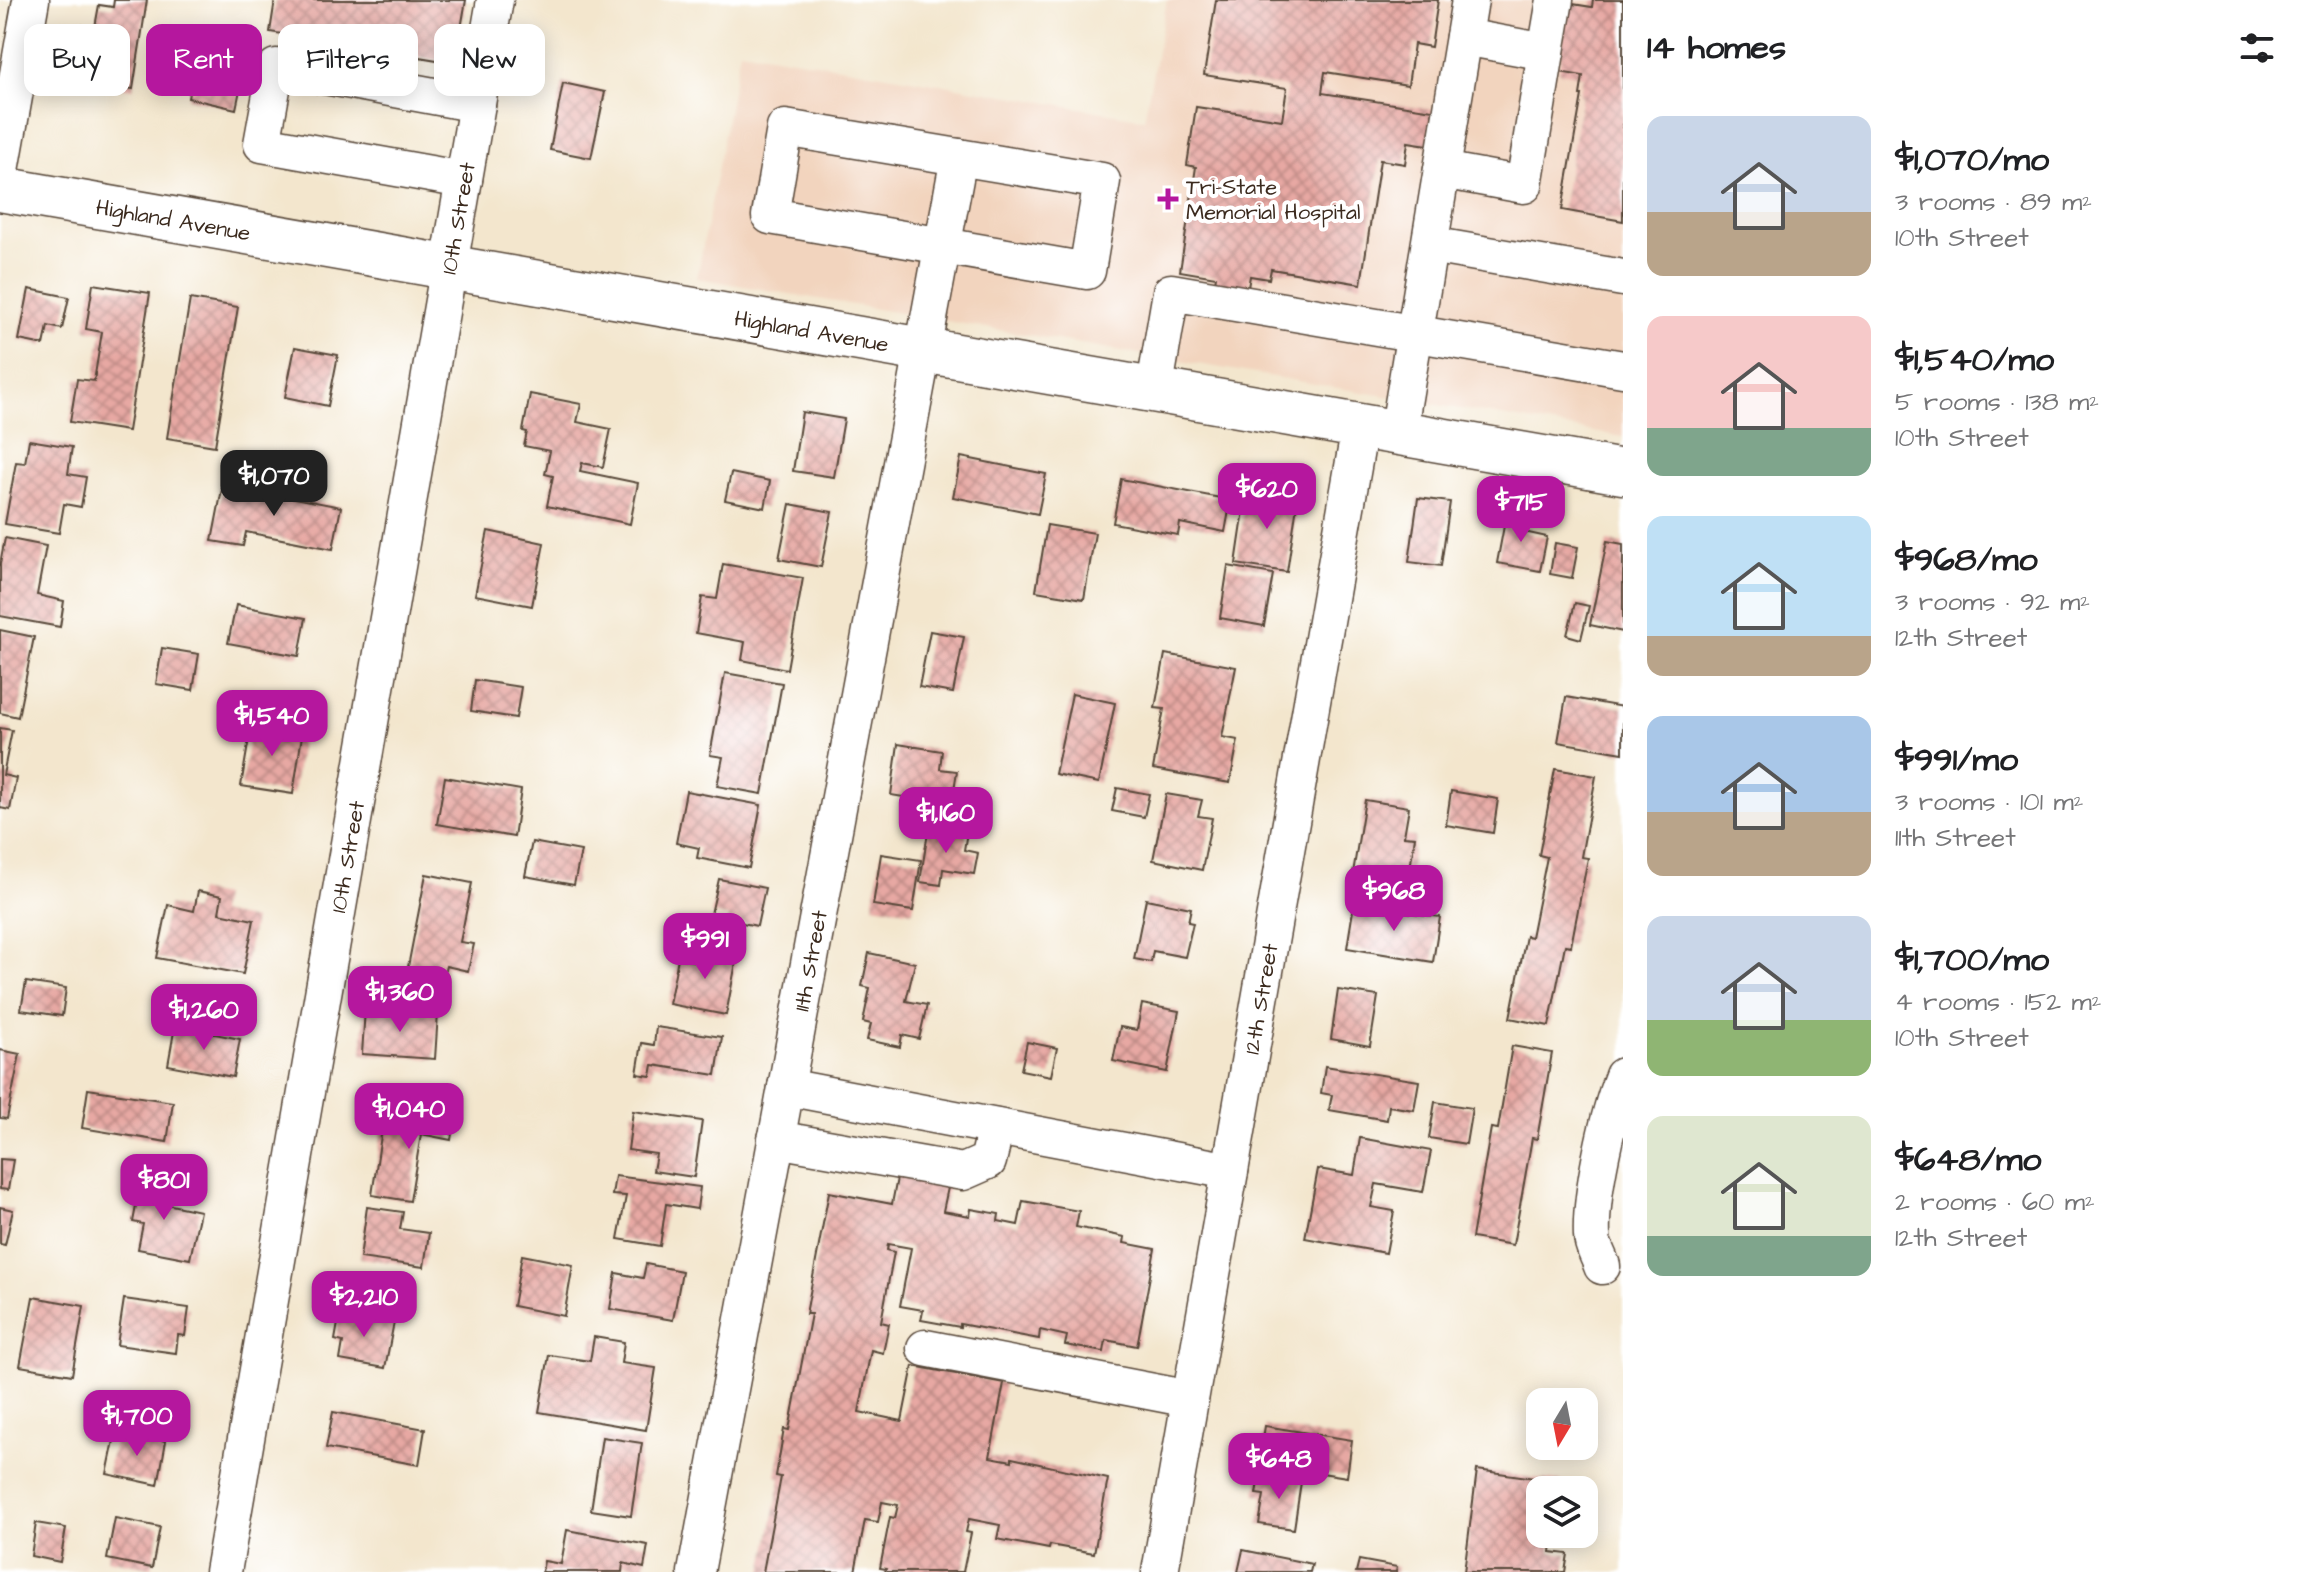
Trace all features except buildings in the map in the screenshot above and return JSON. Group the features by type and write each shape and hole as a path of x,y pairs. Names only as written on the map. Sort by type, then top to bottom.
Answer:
{"main road":[{"name":"Highland Avenue","path":"0,189 1623,472"}],"street":[{"path":"0,176 31,0"},
{"name":"10th Street","path":"223,1572 495,0"},
{"name":"12th Street","path":"1160,1572 1230,1171 1379,430 1415,334 1470,0"},
{"path":"1442,170 1524,185 1555,0"},
{"path":"1464,37 1546,52"},
{"path":"464,180 262,144 276,67 477,104"},
{"path":"785,128 1102,181 1087,271 942,247 770,216 785,128"},
{"name":"11th Street","path":"696,1572 959,157"},
{"path":"1430,245 1623,278"},
{"path":"1154,392 1171,292 1623,369"},
{"path":"1602,1266 1592,1240 1593,1207 1613,1103 1623,1076"},
{"path":"786,1087 1230,1171"},
{"path":"776,1139 963,1172 988,1161 996,1127"},
{"path":"925,1348 1190,1399"}],"shaded area":[{"name":"Tri-State Memorial Hospital","path":"1167,0 1623,0 1623,437 697,278 740,50 1144,119"}],"place":[{"name":"Tri-State Memorial Hospital","path":"1168,199"}]}
